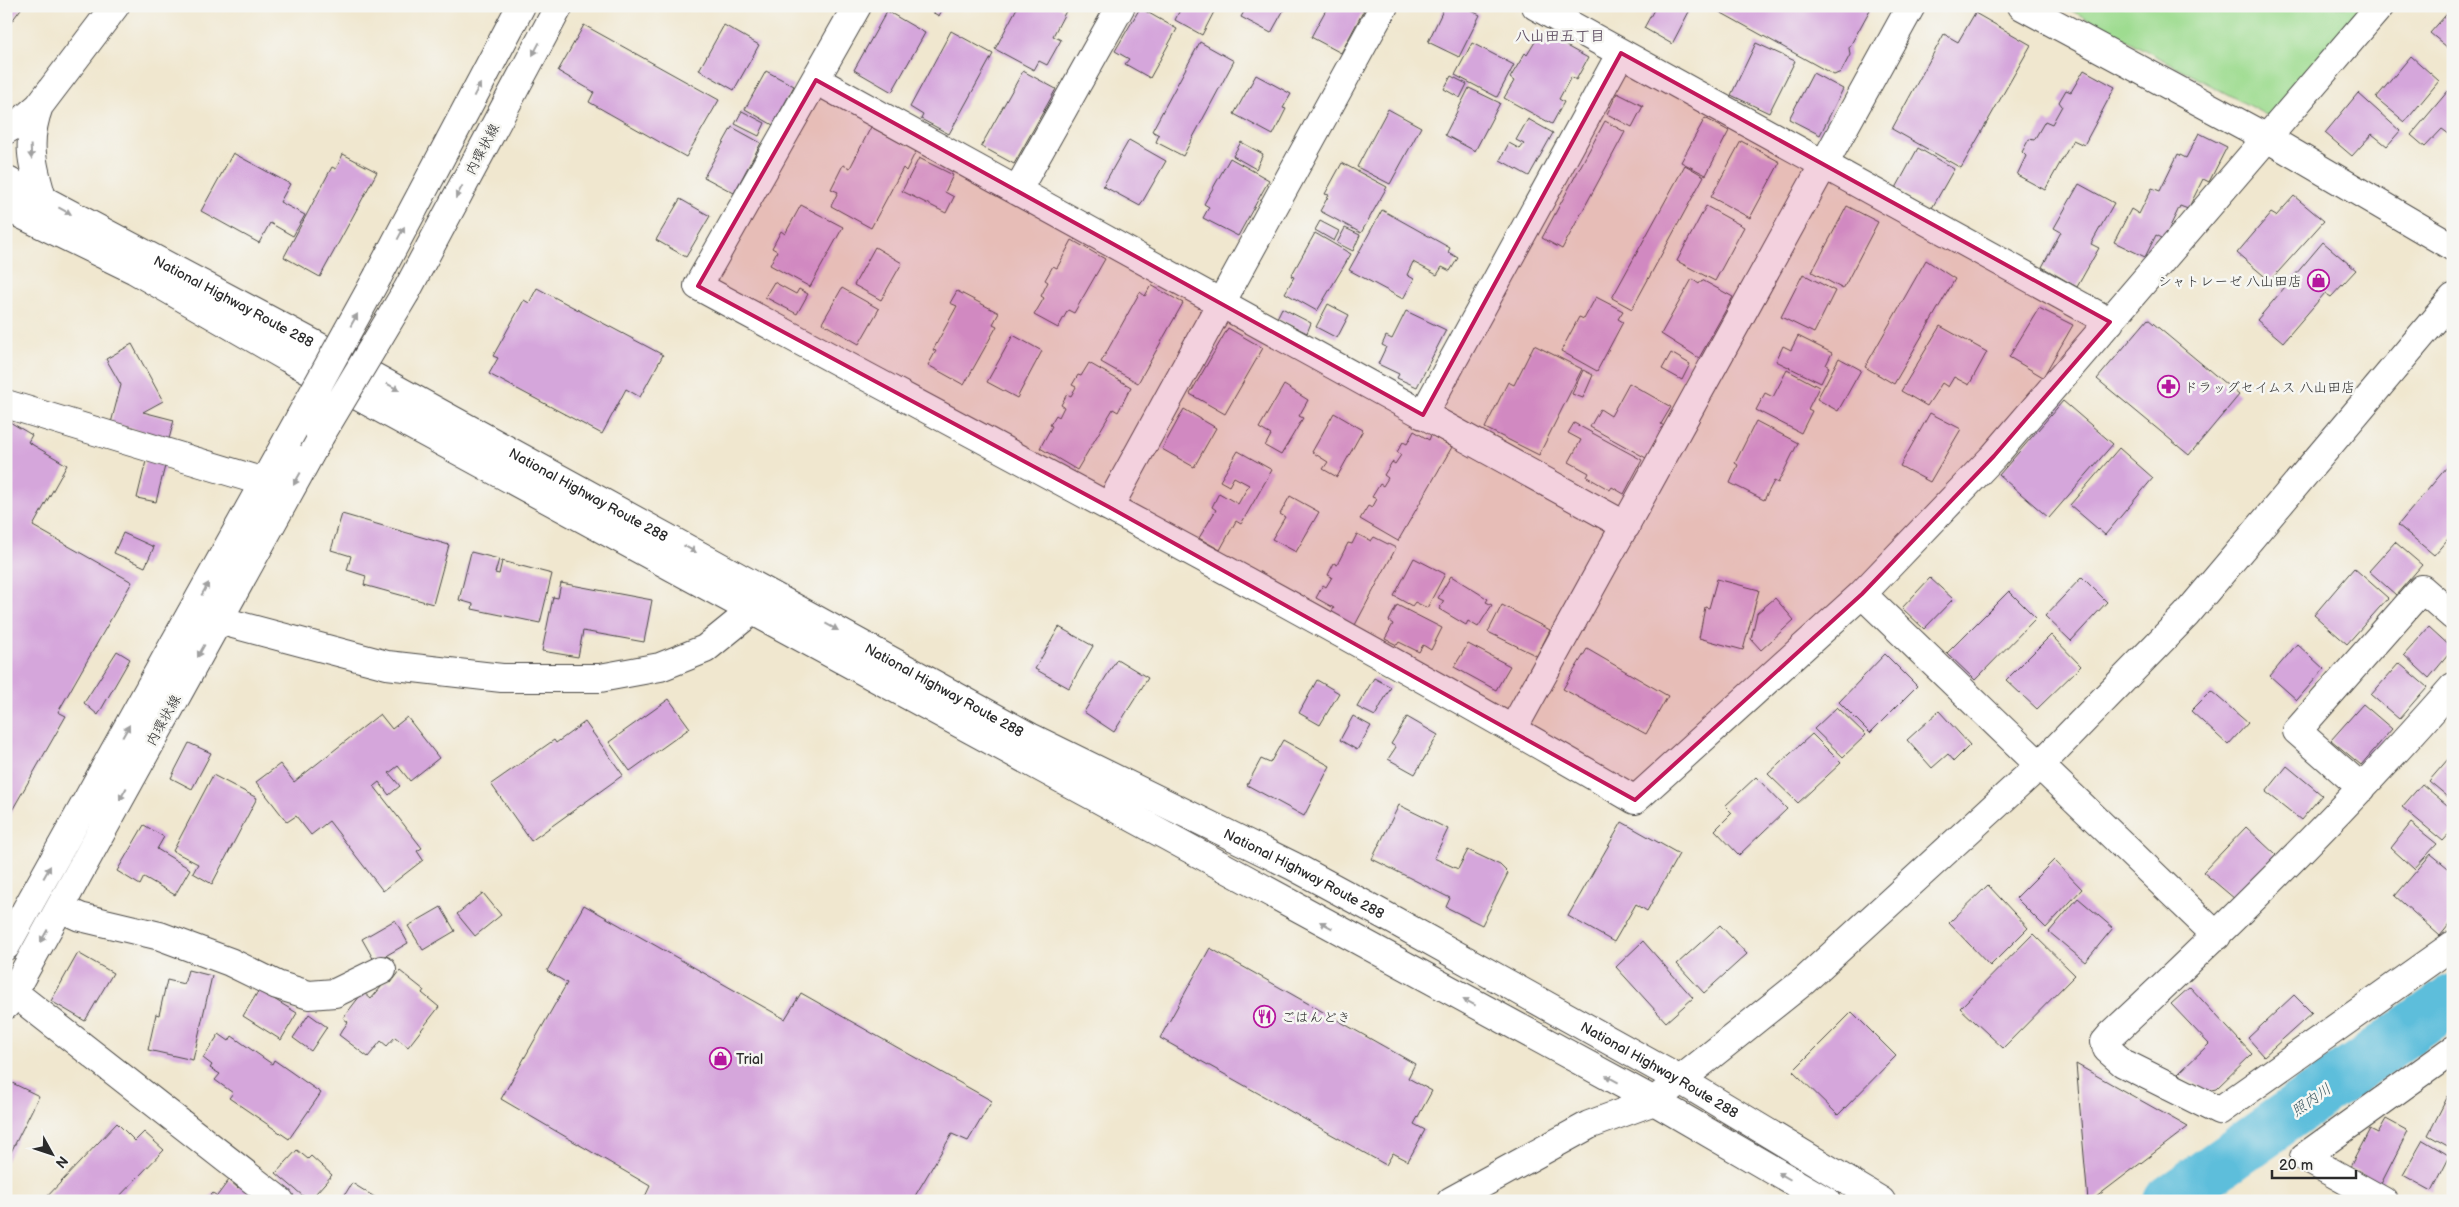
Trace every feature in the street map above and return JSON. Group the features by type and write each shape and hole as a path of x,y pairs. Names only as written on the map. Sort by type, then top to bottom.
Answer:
{"main road":[{"path":"6,130 24,119 38,106 115,6"},
{"name":"内環状線","path":"6,946 14,915 192,614 378,276 521,6"},
{"name":"内環状線","path":"10,999 320,436 406,292 559,6"},
{"path":"857,6 698,286 1109,507 1513,728 1635,800 1862,594 1994,456 2380,6"},
{"path":"1017,191 1120,6"},
{"path":"1109,507 1384,6"},
{"path":"1536,6 2110,322"},
{"path":"1513,728 1911,6"},
{"path":"2022,6 2267,138 2453,247"},
{"path":"1424,415 1621,53"},
{"path":"816,80 1219,304 1626,526"},
{"path":"38,106 32,124 32,166 42,198"},
{"name":"National Highway Route 288","path":"6,180 42,198 758,600 1361,944 1654,1101 1826,1201"},
{"name":"National Highway Route 288","path":"6,208 135,270 288,358 758,600 1302,871 1682,1081 1881,1201"},
{"path":"1451,1201 1589,1125 1654,1101 1682,1081 1804,981 2041,764 2186,615 2453,298"},
{"path":"6,404 264,482"},
{"path":"2362,788 2297,730 2422,589 2453,616"},
{"path":"1862,594 2041,764 2217,936"},
{"path":"192,614 386,665 502,678 600,678 660,667 705,649 758,600"},
{"path":"2453,687 2326,828 2217,936 2105,1042 2107,1049 2123,1063 2218,1112 2453,945"},
{"path":"60,908 80,918 160,936 230,962 276,985 309,995 335,993 382,970"},
{"path":"10,999 280,1201"},
{"path":"2384,1201 2304,1156 2453,1050"}],"highlighted area":[{"path":"1621,53 2110,322 1994,456 1862,594 1635,800 1109,507 698,286 816,80 1423,415"}],"green space":[{"path":"2063,6 2363,6 2270,117"}],"building":[{"path":"6,6 23,6 6,29"},
{"path":"921,6 944,6 939,16"},
{"path":"1018,6 1057,6 1066,11 1053,36 1061,40 1047,65 1039,61 1034,70 995,49"},
{"path":"1182,6 1217,6 1202,35 1175,20"},
{"path":"1247,6 1286,6 1271,33 1241,17"},
{"path":"1328,6 1356,6 1364,10 1341,53 1311,37"},
{"path":"1445,6 1462,6 1480,15 1459,57 1428,42"},
{"path":"1656,6 1692,6 1672,44 1644,28"},
{"path":"1709,6 1872,6 1849,48 1850,55 1841,72 1834,75"},
{"path":"2453,7 2453,52 2430,33"},
{"path":"1140,8 1177,29 1150,78 1125,64 1129,59 1115,51"},
{"path":"887,11 925,33 892,92 854,70"},
{"path":"1975,13 2031,45 1961,168 1892,129 1944,34 1958,42"},
{"path":"584,25 719,100 686,157 589,102 594,92 558,71"},
{"path":"724,25 759,45 734,90 699,70"},
{"path":"951,31 993,54 949,134 921,119 923,115 910,107"},
{"path":"1541,32 1588,58 1576,80 1571,77 1559,99 1564,102 1552,124 1504,98 1514,81 1510,78 1525,53 1527,55"},
{"path":"1200,42 1234,61 1183,156 1156,142 1159,135 1152,131"},
{"path":"1472,43 1514,65 1497,97 1455,75"},
{"path":"1756,43 1795,61 1769,113 1731,95"},
{"path":"2411,56 2439,81 2405,122 2376,98"},
{"path":"2084,70 2115,87 2084,145 2073,140 2045,190 2017,175 2026,156 2022,152 2029,139 2034,140 2045,121 2052,124 2062,106 2059,102 2066,90 2071,92"},
{"path":"766,71 794,86 773,125 745,109"},
{"path":"1023,71 1056,89 1014,164 981,146"},
{"path":"1813,73 1843,89 1820,135 1789,119"},
{"path":"1256,75 1291,94 1283,108 1286,109 1273,135 1234,114"},
{"path":"1451,76 1467,84 1460,98 1444,89"},
{"path":"1469,88 1500,103 1475,151 1445,135"},
{"path":"2448,91 2453,96 2453,137 2442,129 2425,147 2411,135"},
{"path":"1617,93 1643,106 1632,127 1607,114"},
{"path":"2358,93 2400,131 2387,146 2372,134 2352,156 2325,133"},
{"path":"1388,109 1421,127 1390,184 1357,167"},
{"path":"742,111 765,123 759,136 735,124"},
{"path":"1705,118 1729,131 1706,175 1681,162"},
{"path":"1528,119 1553,133 1529,176 1500,160 1509,143 1520,149 1524,144 1516,140"},
{"path":"1605,121 1625,132 1562,249 1542,238"},
{"path":"732,127 761,143 734,193 704,177"},
{"path":"871,127 916,151 906,171 903,168 871,228 831,206 838,192 831,189 843,165 850,168"},
{"path":"2199,133 2227,147 2209,182 2203,179 2188,209 2180,206 2164,239 2156,235 2145,257 2114,242 2131,209 2139,214 2152,188 2160,191 2178,154 2186,158"},
{"path":"1129,140 1166,161 1140,206 1103,186"},
{"path":"1741,141 1780,162 1750,218 1711,197"},
{"path":"1241,142 1263,154 1256,169 1233,156"},
{"path":"1918,148 1954,169 1932,208 1896,188"},
{"path":"233,153 290,184 280,202 305,215 293,236 270,223 259,243 201,211"},
{"path":"343,154 377,172 320,277 284,257 332,167 336,169"},
{"path":"919,158 953,175 945,192 954,197 946,213 902,191"},
{"path":"1230,158 1269,180 1238,236 1203,218 1209,207 1204,204"},
{"path":"1342,163 1387,187 1361,233 1320,211 1329,195 1325,194"},
{"path":"1685,165 1704,176 1632,309 1612,298"},
{"path":"2079,184 2114,203 2091,244 2099,248 2077,287 2042,267 2061,232 2054,228"},
{"path":"2294,196 2324,221 2270,281 2237,253 2271,213 2276,216"},
{"path":"680,199 710,216 686,257 656,240"},
{"path":"801,205 843,227 810,287 770,265 777,251 772,248 781,231 785,234"},
{"path":"1706,206 1744,227 1715,281 1677,261"},
{"path":"1847,206 1878,222 1843,289 1812,272"},
{"path":"1382,210 1450,248 1448,252 1458,258 1450,271 1442,267 1437,275 1413,262 1407,275 1414,279 1403,299 1349,270"},
{"path":"1320,221 1339,231 1334,241 1315,230"},
{"path":"1345,228 1360,235 1353,251 1337,243"},
{"path":"1315,233 1351,254 1317,311 1285,293 1294,277 1291,276"},
{"path":"1072,240 1105,259 1074,313 1068,310 1058,328 1034,315 1044,298 1041,296 1048,282 1045,280 1053,266 1057,268"},
{"name":"シャトレーゼ 八山田店","path":"2323,242 2356,270 2331,297 2325,293 2283,342 2257,320"},
{"path":"875,247 902,263 881,300 854,285"},
{"path":"1926,260 1955,279 1894,384 1865,367"},
{"path":"1803,274 1835,291 1814,333 1781,317"},
{"path":"1692,279 1699,284 1702,280 1733,297 1699,358 1661,334"},
{"path":"774,282 796,294 799,289 808,294 797,314 765,297"},
{"path":"1151,285 1183,303 1138,383 1101,362 1140,292 1145,296"},
{"path":"537,288 663,355 640,397 626,389 602,434 489,374 498,358 493,356 524,300 529,303"},
{"path":"842,288 879,309 859,344 822,323"},
{"path":"957,291 999,313 993,324 997,326 964,385 928,365 936,351 933,350 957,306 950,303"},
{"path":"1596,297 1623,311 1618,319 1623,322 1597,371 1561,351 1579,317 1584,319"},
{"path":"1328,304 1349,315 1337,338 1316,327"},
{"path":"1282,308 1311,323 1307,333 1277,318"},
{"path":"2039,308 2073,325 2043,377 2009,357"},
{"path":"1406,311 1446,330 1417,387 1397,378 1399,374 1378,364 1386,347 1382,345 1386,336 1392,339"},
{"name":"ドラッグセイムス 八山田店","path":"2148,319 2239,395 2189,455 2097,379"},
{"path":"1940,326 1987,352 1969,385 1954,377 1948,387 1942,383 1927,406 1901,391"},
{"path":"1228,328 1263,348 1225,414 1190,394"},
{"path":"1013,335 1042,351 1017,398 987,382"},
{"path":"1798,336 1832,353 1826,365 1829,367 1821,383 1776,361 1783,346 1791,350"},
{"path":"132,344 163,401 143,412 174,420 169,439 111,423 121,385 106,359"},
{"path":"1534,345 1582,369 1539,455 1485,428 1508,382 1514,385"},
{"path":"1671,353 1690,364 1682,380 1662,369"},
{"path":"1839,358 1861,370 1838,411 1817,399"},
{"path":"1089,363 1131,387 1118,412 1113,409 1077,470 1040,448 1052,426 1050,425 1056,415 1059,417 1064,407 1061,405 1067,394 1071,396 1076,387 1072,385 1078,375 1081,376"},
{"path":"1583,370 1593,375 1583,398 1572,394"},
{"path":"1787,370 1819,387 1808,409 1812,411 1801,433 1756,410 1765,393 1773,397"},
{"path":"1629,383 1671,407 1661,424 1664,426 1646,458 1590,427 1600,409 1611,416"},
{"path":"1284,385 1308,400 1299,416 1303,418 1281,455 1265,446 1271,435 1259,428"},
{"path":"2063,401 2113,444 2049,518 1999,475"},
{"path":"1184,409 1216,428 1194,467 1162,449"},
{"path":"1334,413 1363,430 1337,477 1323,469 1328,462 1312,452"},
{"path":"1930,413 1961,429 1930,482 1900,466"},
{"path":"8,421 32,435 28,442 67,465 33,526 132,582 58,712 66,716 6,821"},
{"path":"1756,421 1798,443 1778,483 1774,481 1764,500 1730,483 1738,465 1735,463"},
{"path":"1574,423 1642,460 1624,494 1612,487 1610,490 1587,477 1589,473 1569,462 1581,440 1568,433"},
{"path":"1414,431 1429,440 1431,435 1452,447 1398,541 1360,519 1368,506 1372,508 1377,499 1372,497 1380,484 1383,486 1388,478 1384,475 1392,462 1395,464 1401,455 1397,452 1403,442 1407,444"},
{"path":"2119,448 2153,478 2105,535 2070,505"},
{"path":"1238,451 1272,470 1241,524 1236,521 1220,550 1199,538 1216,510 1212,507 1219,493 1238,504 1249,485 1234,477 1229,486 1220,481"},
{"path":"2453,460 2453,533 2434,555 2398,525"},
{"path":"146,461 165,466 156,502 137,498"},
{"path":"1290,496 1319,512 1296,552 1272,539 1285,517 1280,514"},
{"path":"342,514 449,545 433,604 364,585 366,576 347,570 351,556 331,550"},
{"path":"123,533 154,547 145,567 114,553"},
{"path":"1357,534 1371,541 1374,537 1396,548 1355,625 1331,613 1334,608 1316,598 1323,585 1326,587 1332,577 1328,575 1334,563 1337,565 1348,543 1352,544"},
{"path":"2395,542 2422,565 2396,595 2369,571"},
{"path":"471,552 499,559 495,573 499,574 502,561 552,574 540,623 472,609 473,604 459,600"},
{"path":"1414,558 1445,574 1427,608 1415,602 1412,606 1394,596"},
{"path":"2354,568 2388,598 2347,644 2314,615"},
{"path":"1451,576 1488,599 1486,602 1492,605 1478,627 1468,621 1466,625 1439,609 1444,601 1438,598"},
{"path":"2082,577 2107,602 2071,641 2045,616"},
{"path":"1930,578 1953,599 1924,629 1902,608"},
{"path":"1717,579 1759,590 1743,650 1699,638 1705,607 1709,608"},
{"path":"561,583 652,600 644,642 583,631 578,657 542,651 553,597 558,598"},
{"path":"2009,591 2036,618 1975,680 1947,653"},
{"path":"1775,598 1794,620 1761,650 1751,639 1757,613"},
{"path":"1397,605 1442,628 1431,650 1423,645 1419,652 1399,642 1397,645 1385,639 1393,624 1389,621"},
{"path":"1502,605 1550,630 1537,656 1488,632"},
{"path":"1059,627 1093,646 1069,688 1035,669"},
{"path":"2429,627 2453,649 2429,678 2404,655"},
{"path":"2051,635 2081,666 2037,709 2006,680"},
{"path":"1468,644 1510,666 1496,690 1454,667"},
{"path":"2297,644 2324,669 2297,700 2270,676"},
{"path":"1587,649 1668,696 1646,734 1563,689"},
{"path":"117,651 130,659 98,715 84,703"},
{"path":"1885,654 1917,686 1870,733 1839,702"},
{"path":"1117,659 1148,678 1114,732 1084,712"},
{"path":"2399,663 2427,687 2399,719 2371,695"},
{"path":"1374,678 1391,687 1375,716 1357,707"},
{"path":"1317,680 1339,693 1320,725 1299,713"},
{"path":"2211,691 2248,723 2228,745 2191,711"},
{"path":"669,699 690,728 630,771 609,742"},
{"path":"2363,704 2392,729 2361,765 2331,740"},
{"path":"1837,707 1866,735 1843,757 1814,729"},
{"path":"1939,711 1970,745 1954,761 1948,754 1932,768 1907,740"},
{"path":"380,714 392,729 407,717 439,758 410,781 398,766 389,773 400,786 389,795 379,782 374,786 422,848 417,851 423,860 383,891 329,821 311,835 296,816 287,822 256,782 280,764 294,782"},
{"path":"1353,716 1371,726 1357,750 1340,740"},
{"path":"1407,717 1438,735 1415,774 1388,759 1396,747 1391,744"},
{"path":"585,722 623,775 531,841 491,784 554,740 556,743"},
{"path":"1812,734 1841,763 1798,803 1768,774"},
{"path":"1283,740 1330,766 1304,816 1247,785 1261,759 1270,763"},
{"path":"189,743 211,753 192,789 171,778"},
{"path":"2449,758 2453,761 2453,801 2429,781"},
{"path":"2287,766 2322,795 2301,820 2266,792"},
{"path":"213,775 257,798 212,884 193,873 198,864 173,851"},
{"path":"1756,777 1787,809 1739,855 1715,830 1732,813 1725,806"},
{"path":"2422,784 2453,810 2453,830 2443,841 2402,807"},
{"path":"1399,805 1448,829 1434,858 1458,869 1468,850 1500,865 1508,873 1482,925 1446,907 1450,898 1372,859"},
{"path":"1622,822 1679,854 1647,911 1636,904 1614,942 1568,916"},
{"path":"2411,823 2437,844 2414,869 2391,848"},
{"path":"144,825 164,837 157,849 190,869 175,895 144,877 140,885 117,871"},
{"path":"2246,827 2276,855 2235,899 2203,872"},
{"path":"2431,854 2453,872 2453,920 2440,936 2395,896"},
{"path":"2054,860 2082,889 2046,928 2016,898"},
{"path":"1988,885 2028,928 1990,966 1949,923"},
{"path":"483,893 501,915 475,936 457,914"},
{"path":"2078,898 2113,928 2085,962 2049,932"},
{"name":"Trial","path":"584,905 785,1019 801,993 992,1101 968,1141 952,1134 912,1201 643,1201 650,1186 501,1099 567,983 547,971"},
{"path":"441,907 455,931 423,950 408,926"},
{"path":"395,920 408,943 375,962 362,939"},
{"path":"1720,925 1747,954 1704,993 1677,964"},
{"path":"2033,934 2075,975 2003,1048 1960,1008"},
{"path":"1643,941 1693,998 1666,1022 1616,967"},
{"path":"1210,948 1415,1064 1408,1078 1432,1091 1414,1124 1425,1130 1408,1161 1393,1153 1386,1165 1160,1038"},
{"path":"78,953 113,973 85,1021 51,1001"},
{"path":"188,970 212,976 193,1060 148,1050 156,1014 159,1015 167,980 184,984"},
{"path":"400,971 424,990 422,993 439,1007 408,1047 395,1037 387,1046 381,1041 368,1057 339,1035 348,1022 343,1018 363,992 371,999 387,980 391,983"},
{"path":"2190,987 2252,1054 2216,1089 2207,1091 2178,1074 2209,1044 2171,1004"},
{"path":"259,990 297,1013 281,1040 243,1016"},
{"path":"2294,995 2312,1013 2264,1056 2248,1038"},
{"path":"1852,1012 1896,1056 1838,1115 1793,1071"},
{"path":"309,1014 327,1027 311,1051 293,1038"},
{"path":"219,1034 229,1041 232,1036 272,1064 274,1060 321,1093 289,1139 229,1098 233,1093 215,1080 220,1074 210,1068 212,1065 203,1058"},
{"path":"2076,1064 2188,1127 2091,1201 2088,1201"},
{"path":"6,1080 39,1096 6,1162"},
{"path":"2448,1096 2453,1099 2453,1149 2428,1135"},
{"path":"2386,1119 2408,1131 2381,1184 2350,1167 2370,1129 2378,1133"},
{"path":"117,1123 135,1141 144,1132 164,1150 115,1201 43,1201"},
{"path":"2423,1140 2450,1156 2432,1191 2403,1175"},
{"path":"297,1150 308,1159 311,1156 332,1175 309,1201 276,1173"},
{"path":"229,1180 238,1188 242,1183 254,1192 250,1197 253,1199 251,1201 206,1201 213,1193 217,1196"},
{"path":"352,1183 381,1201 341,1201"}],"waterway":[{"name":"照内川","path":"2168,1201 2453,999"}],"place":[{"name":"シャトレーゼ 八山田店","path":"2318,281"},
{"name":"ドラッグセイムス 八山田店","path":"2168,387"},
{"name":"ごはんどき","path":"1265,1017"},
{"name":"Trial","path":"720,1059"}],"district":[{"name":"八山田五丁目","path":"1560,36"}]}
